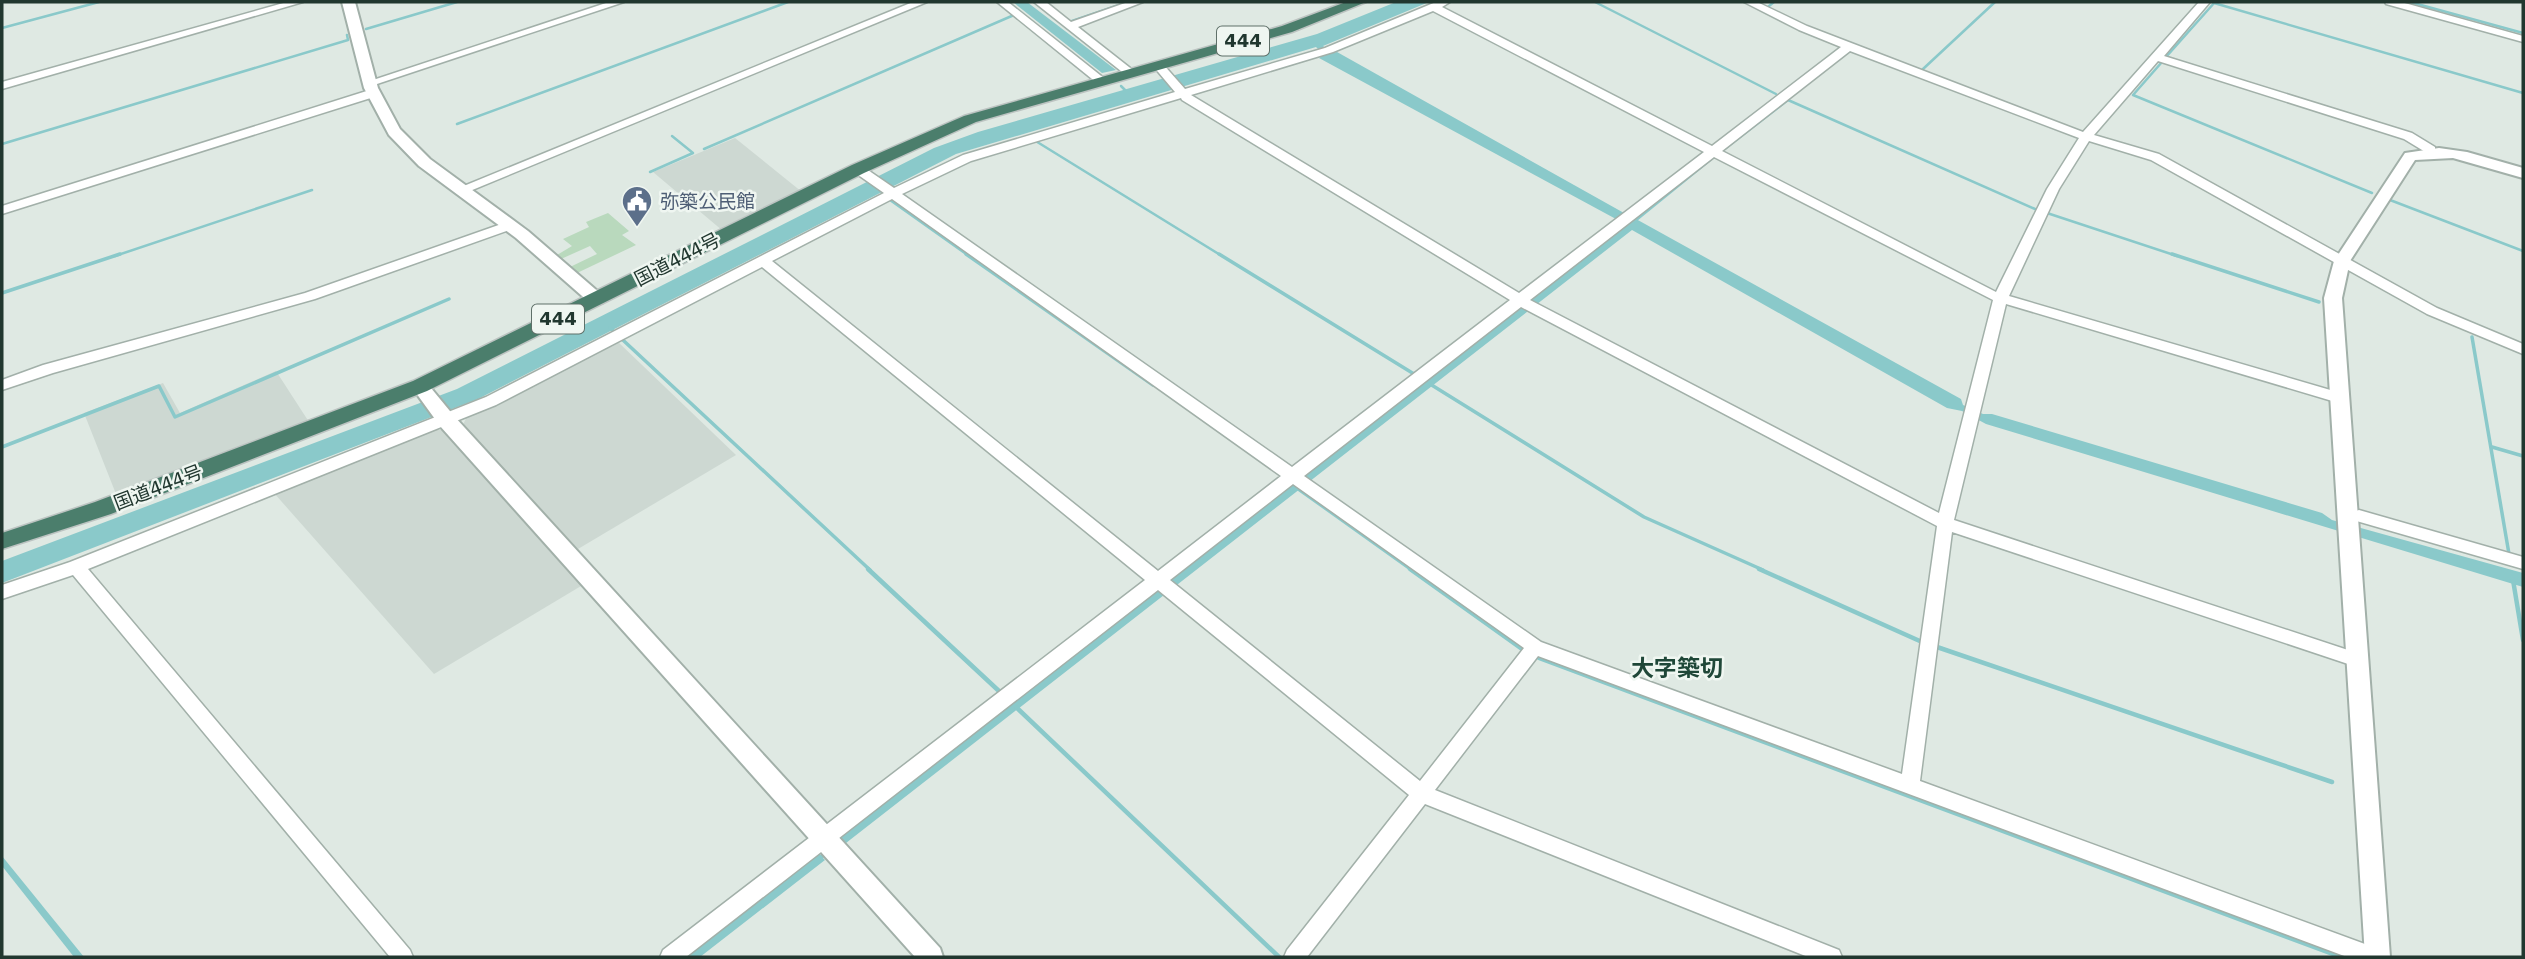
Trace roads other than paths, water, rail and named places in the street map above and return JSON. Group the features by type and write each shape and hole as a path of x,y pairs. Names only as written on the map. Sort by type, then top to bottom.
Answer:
{"highway":[{"name":"国道444号","path":"2,541 103,508 424,391 596,299 864,173 970,119 1128,73 1162,69 1287,29 1359,2"}],"street":[{"path":"2,86 298,2"},
{"path":"348,2 372,88 383,114 399,137 425,163 510,225 596,299"},
{"path":"2,210 372,88 618,2"},
{"path":"460,190 922,2"},
{"path":"1002,2 1103,80"},
{"path":"1039,2 1128,73"},
{"path":"1070,26 1138,2"},
{"path":"1749,2 1849,46 2086,136 2155,157 2460,325 2523,349"},
{"path":"1769,12 1782,2"},
{"path":"1910,786 1945,523 2000,299 2053,189 2086,136 2205,2"},
{"path":"2390,2 2523,39"},
{"path":"2,592 76,567 446,419 618,335 890,193 978,154 1181,91 1324,51 1440,4 1714,152 2000,299 2339,398"},
{"path":"670,957 830,844 1526,304 1625,220 1849,46"},
{"path":"2156,57 2408,136 2431,150 2464,155 2523,173"},
{"path":"1162,69 1181,91 1526,304 1945,523 2357,660"},
{"path":"864,173 1535,647 2375,957 2351,524 2333,298 2342,261 2410,156 2431,150"},
{"path":"2,385 48,369 310,296 510,225"},
{"path":"763,261 1162,587 1422,794 1832,957"},
{"path":"424,391 446,419 931,957"},
{"path":"2351,524 2523,563"},
{"path":"76,567 403,957"},
{"path":"1294,957 1535,647"}],"water":[{"path":"1013,2 1027,2 1116,70 1102,73"},
{"path":"1396,2 1429,2 1323,46 1624,213 1622,215 1633,221 1636,219 1961,399 1963,405 1983,414 1992,414 2322,513 2332,520 2523,573 2523,587 1986,424 1962,411 1947,408 1632,230 846,843 823,858 825,860 700,957 683,957 818,852 821,855 841,839 840,837 1627,225 1319,58 1324,55 1316,47 956,154 478,399 2,583 2,561 457,389 934,148 978,132 1317,34"},
{"path":"2,856 84,957 74,957 2,866"}],"waterway":[{"path":"2,28 99,2"},
{"path":"366,29 457,2"},
{"path":"457,124 788,2"},
{"path":"1072,21 1128,2"},
{"path":"1595,2 1776,94"},
{"path":"1769,6 1774,2"},
{"path":"1923,69 1995,2"},
{"path":"2410,2 2523,33"},
{"path":"2166,57 2214,3"},
{"path":"2214,3 2523,93"},
{"path":"704,149 1014,15"},
{"path":"2,144 348,40 347,35"},
{"path":"2162,62 2133,95 2372,193"},
{"path":"1121,86 1125,90"},
{"path":"1722,151 1788,100 2035,209"},
{"path":"650,172 693,153 672,136"},
{"path":"1034,140 1222,256"},
{"path":"1635,221 1715,156"},
{"path":"115,256 312,190"},
{"path":"890,200 969,256"},
{"path":"2390,200 2523,251"},
{"path":"2047,213 2177,256"},
{"path":"2,293 120,254"},
{"path":"966,254 1153,385"},
{"path":"1219,254 1414,374"},
{"path":"2172,254 2319,302"},
{"path":"2,447 159,386 175,417 449,299"},
{"path":"610,328 870,570"},
{"path":"2472,337 2509,554"},
{"path":"1430,384 1644,517 1763,570"},
{"path":"2492,447 2523,456"},
{"path":"1297,488 1412,570"},
{"path":"868,569 1000,692"},
{"path":"1410,569 1522,649"},
{"path":"1759,569 1922,642"},
{"path":"2513,580 2523,640"},
{"path":"1937,647 2332,782"},
{"path":"1539,658 2341,957"},
{"path":"1017,708 1279,957"}],"place":[{"name":"弥築公民館","path":"637,228"}],"district":[{"name":"大字築切","path":"1677,668"}]}
